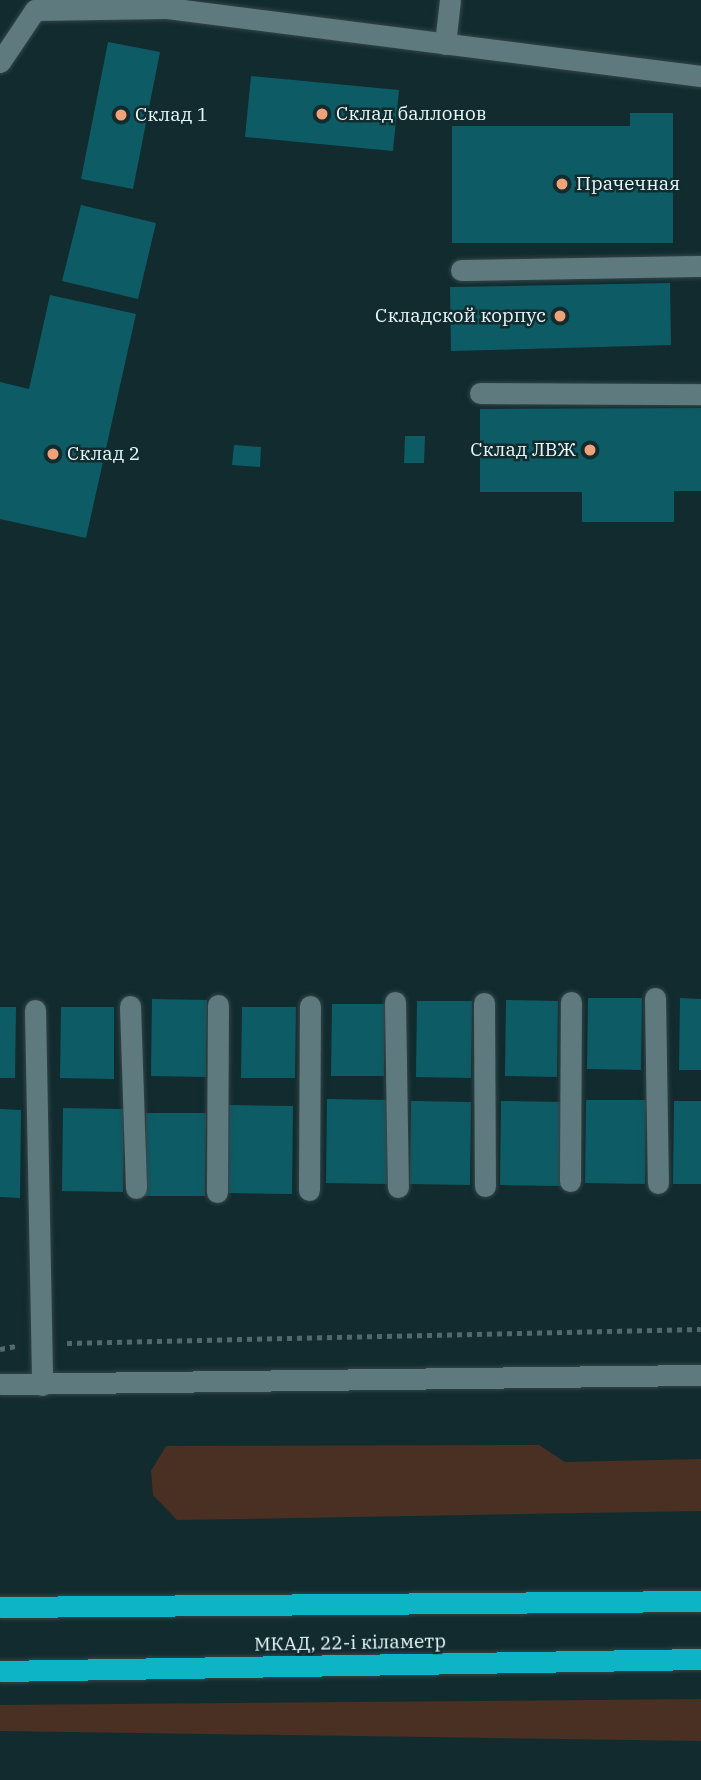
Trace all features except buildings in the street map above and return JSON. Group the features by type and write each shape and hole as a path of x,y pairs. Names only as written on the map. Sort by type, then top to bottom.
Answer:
{"highway":[{"name":"МКАД, 22-і кіламетр","path":"0,1607 701,1601"},
{"name":"МКАД, 22-і кіламетр","path":"0,1671 701,1659"},
{"path":"0,1680 30,1671"}],"street":[{"path":"444,44 450,0"},
{"path":"0,62 35,5 264,10 444,44 701,76"},
{"path":"461,270 701,266"},
{"path":"480,393 701,394"},
{"path":"655,998 658,1183"},
{"path":"395,1002 398,1187"},
{"path":"570,1002 570,1181"},
{"path":"484,1003 485,1186"},
{"path":"217,1192 218,1005"},
{"path":"130,1006 136,1188"},
{"path":"309,1189 310,1006"},
{"path":"36,1010 43,1385"},
{"path":"0,1384 701,1375"}],"path":[{"path":"0,1349 42,1343 701,1329"}],"shaded area":[{"path":"539,1445 565,1462 701,1459 701,1511 177,1520 153,1495 151,1471 166,1446"},
{"path":"701,1699 701,1741 0,1731 0,1705"}],"place":[{"name":"Склад баллонов","path":"322,114"},
{"name":"Склад 1","path":"121,115"},
{"name":"Прачечная","path":"562,184"},
{"name":"Складской корпус","path":"560,316"},
{"name":"Склад ЛВЖ","path":"590,450"},
{"name":"Склад 2","path":"53,454"}]}
